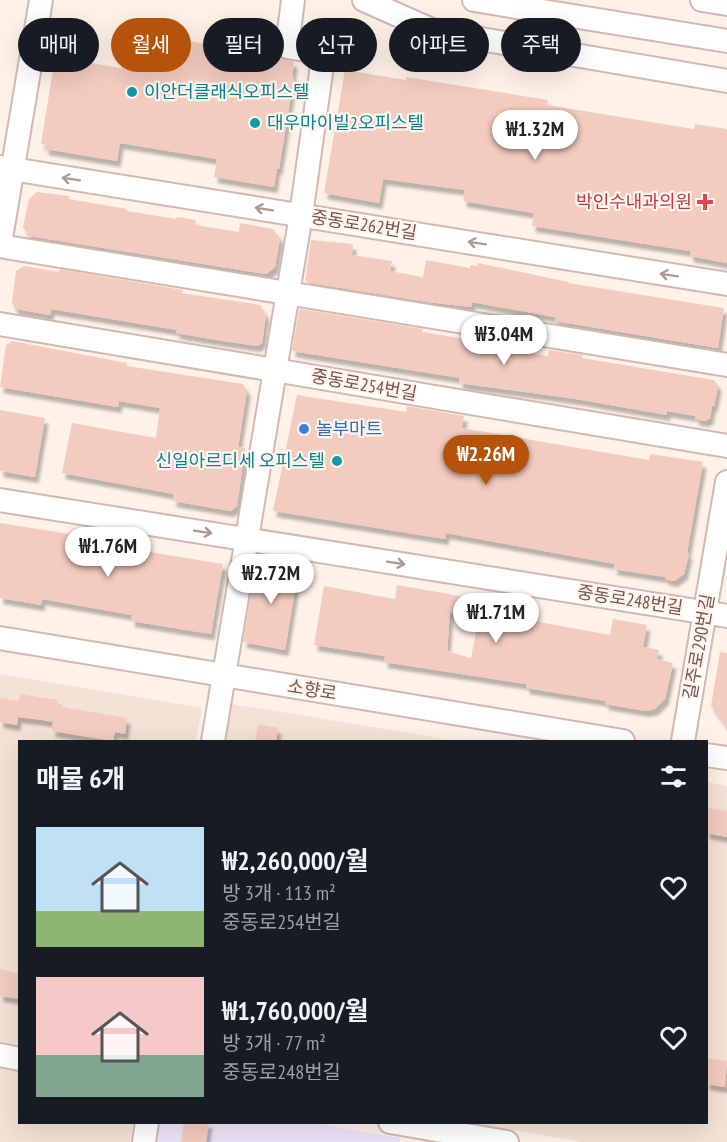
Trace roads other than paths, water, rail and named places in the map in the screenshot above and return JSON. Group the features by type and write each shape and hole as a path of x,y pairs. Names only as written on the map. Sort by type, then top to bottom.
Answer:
{"street":[{"path":"40,0 6,168 0,245 727,365"},
{"path":"213,740 301,215 323,54 287,47 293,0"},
{"path":"364,0 434,31 727,81"},
{"path":"474,0 727,42"},
{"path":"702,0 727,4"},
{"name":"중동로262번길","path":"6,168 727,284"},
{"name":"중동로254번길","path":"0,324 727,446"},
{"name":"길주로290번길","path":"683,740 716,614 727,482"},
{"name":"중동로248번길","path":"0,500 716,614"},
{"name":"소향로","path":"0,638 617,740"},
{"path":"708,755 727,758"},
{"path":"0,1055 18,1059"},
{"path":"144,1142 147,1124"},
{"path":"402,1124 507,1142"}],"place":[{"name":"이안더클래식오피스텔","path":"132,92"},
{"name":"대우마이빌2오피스텔","path":"255,123"},
{"name":"박인수내과의원","path":"705,202"},
{"name":"놀부마트","path":"304,429"},
{"name":"신일아르디세 오피스텔","path":"337,461"}]}
